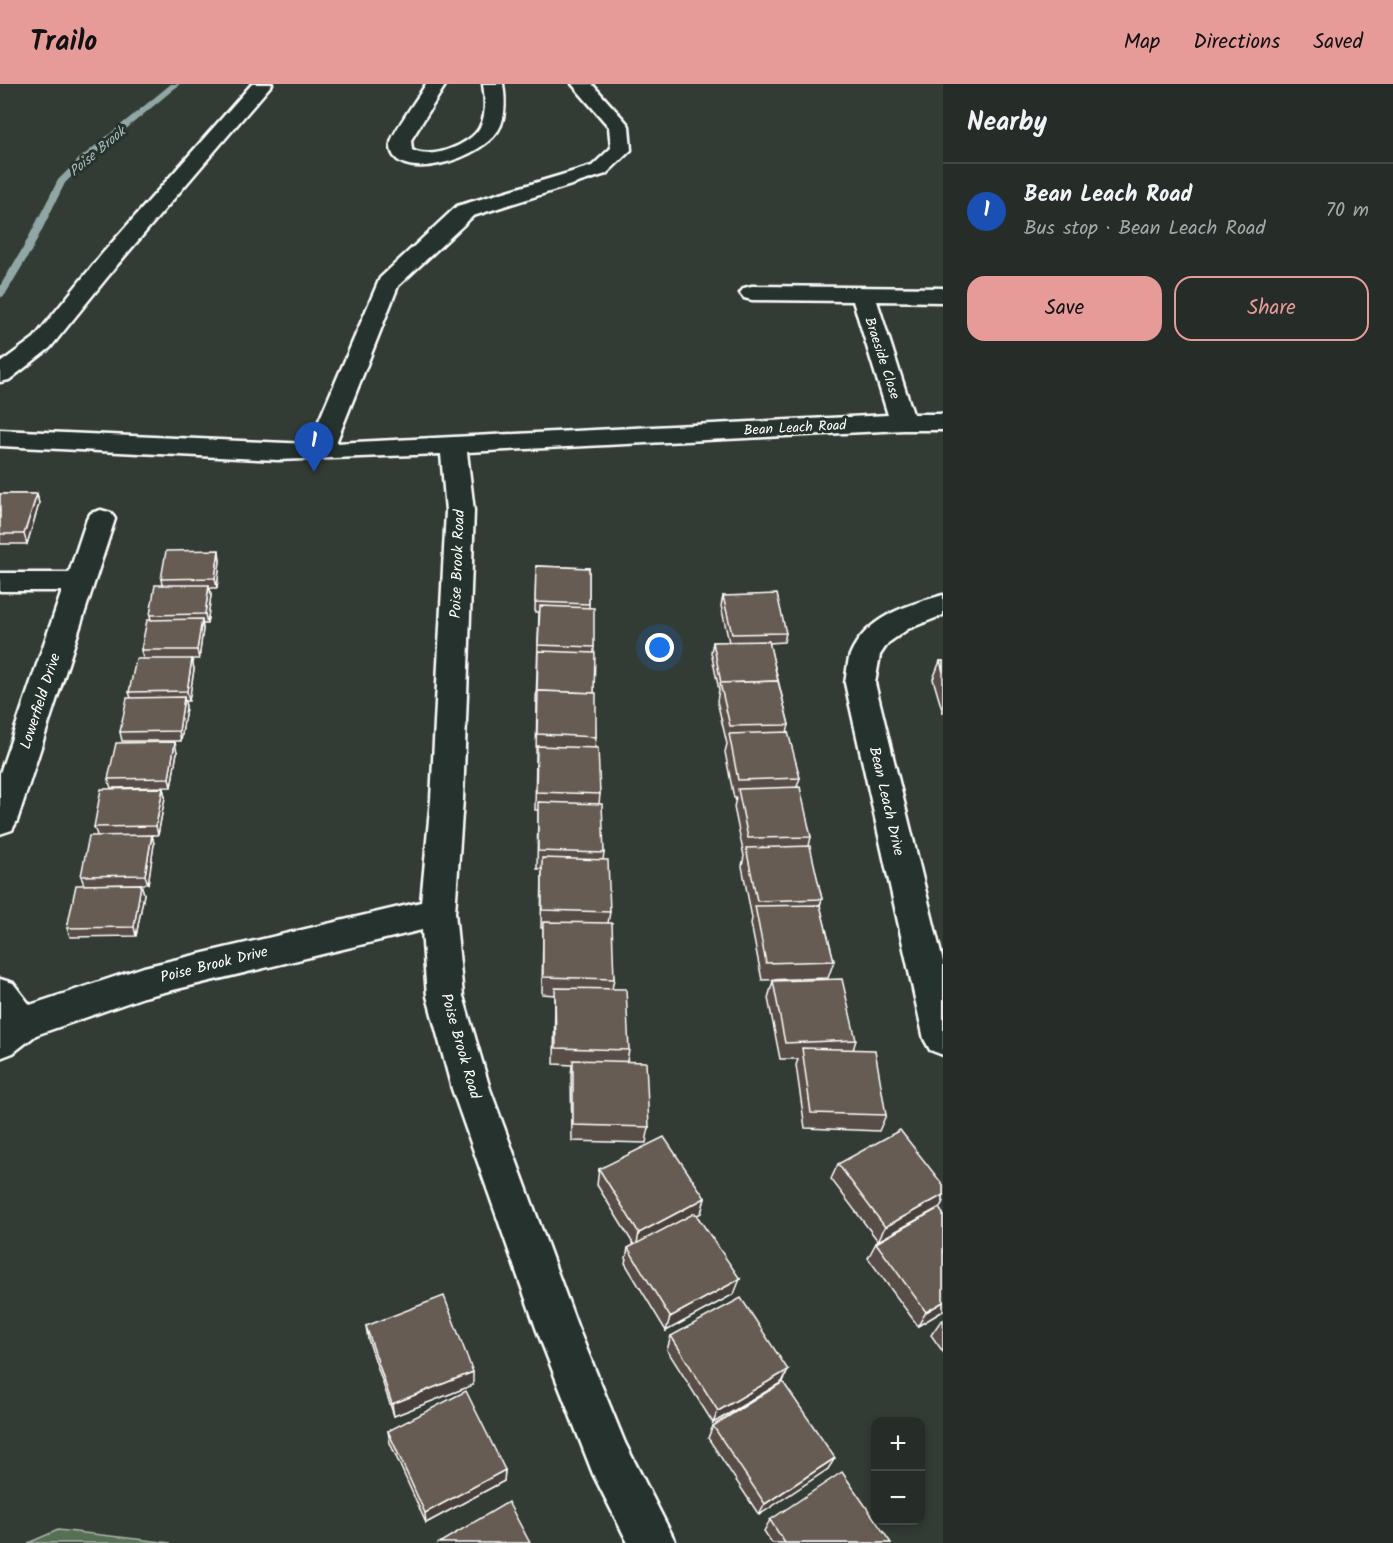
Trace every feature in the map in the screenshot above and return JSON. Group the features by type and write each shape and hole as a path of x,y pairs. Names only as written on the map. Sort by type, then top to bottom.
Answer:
{"street":[{"path":"0,375 42,343 110,260 262,84"},
{"path":"436,84 401,140 402,152 413,159 435,160 483,138 491,123 496,105 493,84"},
{"path":"319,452 388,283 465,211 599,170 621,150 619,126 582,84"},
{"name":"Braeside Close","path":"752,293 943,295"},
{"name":"Braeside Close","path":"863,295 903,422"},
{"name":"Bean Leach Road","path":"0,438 319,452 903,422 943,422"},
{"name":"Poise Brook Road","path":"453,444 460,511 447,800 438,912 445,996 471,1089 557,1328 609,1458 653,1543"},
{"name":"Lowerfield Drive","path":"0,821 101,519"},
{"path":"0,582 80,582"},
{"name":"Bean Leach Drive","path":"943,605 908,617 881,633 866,654 860,683 943,1039"},
{"name":"Poise Brook Drive","path":"12,1032 144,982 438,912"},
{"path":"0,994 12,1032"}],"green space":[{"path":"58,1530 171,1543 28,1543"}],"building":[{"path":"0,494 37,494 24,534 0,534"},
{"path":"219,550 215,578 161,579 166,551"},
{"path":"536,566 589,568 589,604 535,602"},
{"path":"155,585 209,585 205,614 150,615"},
{"path":"777,594 786,633 732,634 723,596"},
{"path":"540,606 594,608 594,647 538,645"},
{"path":"202,619 197,650 141,650 147,620"},
{"path":"769,641 778,681 721,683 713,642"},
{"path":"538,651 595,653 594,693 537,692"},
{"path":"136,659 192,659 187,691 129,692"},
{"path":"778,681 789,725 730,726 720,683"},
{"path":"538,691 596,693 596,737 537,734"},
{"path":"184,697 179,731 120,732 127,698"},
{"path":"788,732 800,778 738,780 729,734"},
{"path":"175,742 169,778 108,779 116,743"},
{"path":"537,746 598,748 600,794 536,792"},
{"path":"800,787 811,837 748,838 738,789"},
{"path":"163,788 156,826 94,827 101,789"},
{"path":"538,802 602,804 604,853 538,851"},
{"path":"152,835 145,875 81,876 89,836"},
{"path":"810,846 822,899 757,901 746,848"},
{"path":"542,858 608,860 610,912 542,910"},
{"path":"141,884 134,927 67,928 76,885"},
{"path":"820,905 834,961 766,963 755,906"},
{"path":"543,922 612,923 614,979 543,977"},
{"path":"842,979 856,1040 785,1043 773,981"},
{"path":"555,988 626,989 629,1050 556,1048"},
{"path":"802,1048 875,1050 886,1115 811,1113"},
{"path":"573,1060 646,1062 649,1127 573,1125"},
{"path":"900,1130 943,1185 943,1195 885,1227 838,1164"},
{"path":"664,1137 705,1198 639,1233 599,1169"},
{"path":"939,1208 943,1214 943,1302 926,1312 876,1243"},
{"path":"695,1213 740,1279 670,1317 628,1248"},
{"path":"444,1296 473,1372 392,1404 366,1326"},
{"path":"741,1298 788,1370 718,1411 671,1336"},
{"path":"783,1382 835,1458 765,1504 713,1426"},
{"path":"466,1391 505,1470 425,1513 388,1431"},
{"path":"842,1472 871,1514 871,1525 879,1525 891,1543 785,1543 770,1520"},
{"path":"508,1502 530,1543 439,1543"}],"waterway":[{"name":"Poise Brook","path":"0,295 28,248 61,182 82,161 176,84"}],"place":[{"name":"Bean Leach Road","path":"314,472"}]}
